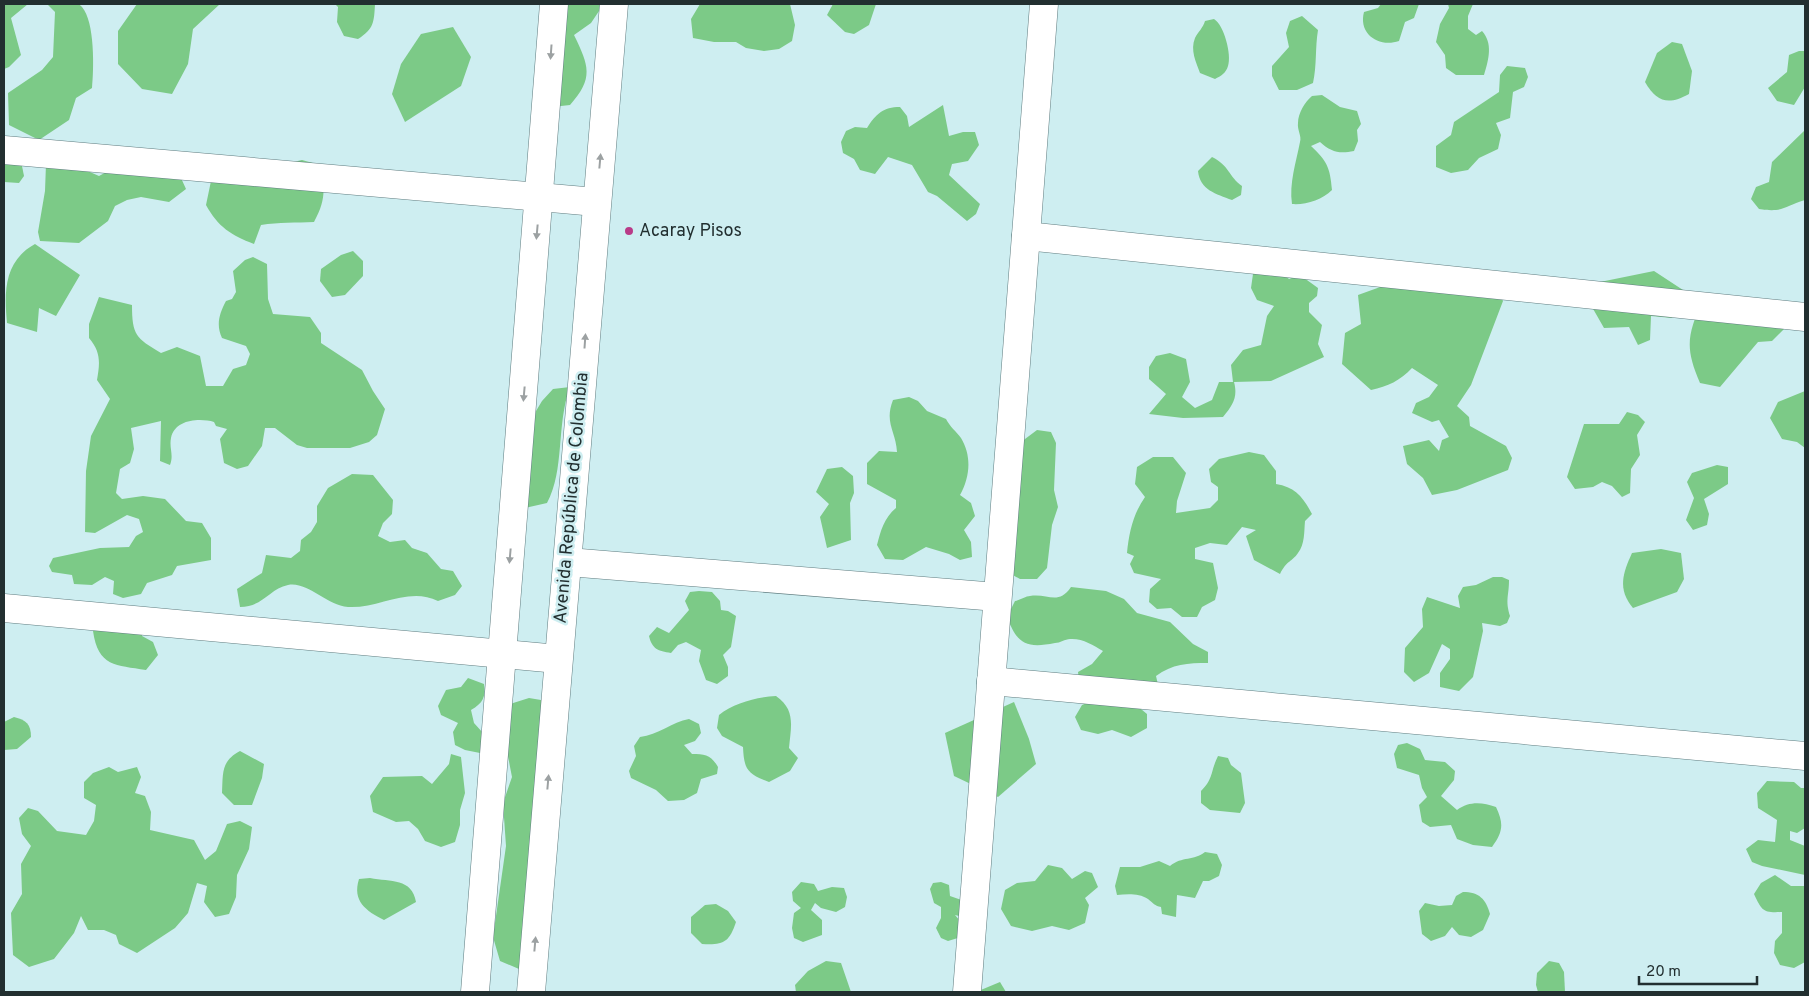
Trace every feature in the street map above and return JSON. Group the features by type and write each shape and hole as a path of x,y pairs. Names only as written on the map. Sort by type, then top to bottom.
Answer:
{"street":[{"path":"475,992 554,4"},
{"name":"Avenida República de Colombia","path":"531,992 614,4"},
{"path":"967,992 1044,4"},
{"path":"4,150 596,202"},
{"path":"1026,236 1805,316"},
{"path":"568,562 997,597"},
{"path":"4,608 558,659"},
{"path":"991,682 1805,756"}],"green space":[{"path":"66,3 82,7 89,23 93,46 93,80 92,88 76,98 69,120 39,140 9,125 8,93 42,70 53,57 55,12 47,4"},
{"path":"4,4 28,4 11,18 21,55 9,67 4,69"},
{"path":"137,4 220,4 193,29 188,64 172,94 142,89 118,64 118,31"},
{"path":"335,4 375,4 372,24 367,32 358,39 344,36 337,22 338,7"},
{"path":"542,4 600,4 601,8 591,23 574,35 583,55 587,72 583,87 570,105 552,107"},
{"path":"700,4 790,4 795,25 792,41 779,49 764,51 746,48 736,42 714,42 693,38 691,19"},
{"path":"833,4 876,4 869,25 854,34 845,32 827,15"},
{"path":"1381,4 1419,4 1414,18 1405,22 1399,41 1384,43 1378,41 1367,33 1364,27 1364,12 1378,8"},
{"path":"1448,4 1473,4 1468,16 1468,29 1476,35 1482,31 1489,46 1484,75 1456,75 1446,68 1445,55 1436,42 1440,24 1449,8"},
{"path":"1302,16 1318,30 1313,83 1297,90 1279,90 1272,76 1272,66 1289,47 1286,33 1290,21"},
{"path":"1214,19 1218,22 1224,34 1229,55 1226,71 1215,79 1200,73 1193,47 1195,38 1205,21"},
{"path":"453,27 471,57 461,86 405,122 392,94 401,64 421,34"},
{"path":"1672,42 1682,44 1692,71 1689,94 1669,101 1659,98 1645,82 1657,53"},
{"path":"1805,51 1805,87 1794,105 1777,101 1768,88 1787,72 1789,55"},
{"path":"1507,66 1525,68 1528,77 1524,87 1513,92 1510,118 1496,123 1501,135 1498,149 1479,158 1468,170 1451,173 1436,167 1436,146 1451,135 1454,122 1499,92 1500,75"},
{"path":"1322,95 1340,107 1357,111 1361,124 1357,130 1358,141 1354,151 1349,152 1336,151 1320,142 1311,146 1327,165 1332,190 1324,197 1314,201 1292,204 1292,181 1300,140 1299,115 1304,105 1312,96"},
{"path":"943,105 949,136 963,132 975,132 979,145 968,161 952,164 949,175 980,204 976,214 967,221 937,196 928,192 912,165 888,157 875,174 860,170 854,159 843,153 841,142 846,131 855,127 867,128 877,115 884,110 900,107 907,116 909,127"},
{"path":"1805,130 1805,200 1774,210 1759,209 1751,199 1756,187 1769,182 1772,162"},
{"path":"1212,157 1226,167 1234,179 1242,186 1241,195 1232,200 1220,196 1205,187 1198,171"},
{"path":"4,158 21,161 24,176 19,183 4,182"},
{"path":"302,160 320,165 322,173 322,201 314,222 261,225 254,244 238,237 220,225 206,205 211,181"},
{"path":"46,164 83,169 99,176 112,169 181,178 186,189 169,202 141,197 127,200 115,206 108,221 79,243 40,241 38,232 45,191"},
{"path":"35,244 80,275 56,316 39,308 37,332 7,323 6,300 8,278 12,268 17,259"},
{"path":"353,251 363,261 363,276 345,295 332,297 320,281 321,269 341,255"},
{"path":"253,257 267,264 268,299 273,314 310,317 321,333 321,343 362,370 385,409 377,435 369,442 350,448 307,448 297,445 275,428 265,428 262,446 248,466 237,469 224,463 220,439 227,429 216,426 214,422 195,420 177,427 171,438 172,458 170,465 160,461 161,421 131,428 134,449 130,463 120,469 116,493 122,499 143,496 165,499 186,521 202,523 211,538 211,560 177,566 172,575 147,583 141,594 123,598 113,594 114,581 105,577 92,585 74,584 72,575 52,572 49,566 53,558 100,548 129,547 136,536 143,532 139,519 127,515 95,533 85,532 86,471 91,436 110,399 97,380 99,358 96,348 89,338 89,324 99,297 132,305 133,323 137,335 141,339 161,353 177,347 200,356 206,386 223,386 233,369 246,365 250,354 246,346 222,338 219,324 220,315 226,301 232,299 236,292 233,271 245,260"},
{"path":"1261,269 1280,271 1289,279 1300,275 1318,288 1317,296 1309,303 1309,312 1322,325 1318,344 1324,357 1271,381 1234,382 1234,401 1223,417 1183,418 1149,414 1166,394 1149,379 1149,367 1156,356 1170,353 1186,359 1190,382 1182,397 1195,408 1212,400 1219,382 1233,382 1231,365 1243,350 1261,345 1267,316 1274,306 1257,300 1251,288 1253,274"},
{"path":"1654,271 1683,290 1672,318 1651,316 1650,340 1638,345 1629,327 1604,328 1592,307 1600,282"},
{"path":"1492,279 1503,301 1471,385 1457,406 1469,417 1470,426 1506,446 1512,458 1508,470 1457,490 1432,495 1423,478 1407,464 1403,446 1429,440 1439,451 1442,440 1449,437 1439,420 1432,422 1412,413 1416,403 1429,397 1438,385 1412,368 1393,382 1371,390 1342,364 1345,333 1361,324 1358,295 1383,286"},
{"path":"1703,298 1788,325 1772,341 1758,342 1720,387 1700,383 1690,350 1691,331"},
{"path":"570,387 563,417 553,490 547,503 516,510 533,416 542,401 553,389"},
{"path":"1805,391 1805,448 1797,442 1782,439 1770,418 1778,402"},
{"path":"909,397 918,401 927,411 946,419 965,445 968,459 968,474 960,495 971,503 975,516 964,530 971,542 972,557 960,560 949,554 926,547 903,560 885,559 877,545 886,520 896,508 896,500 867,484 867,463 879,451 897,452 890,421 891,408 893,400"},
{"path":"1627,412 1638,415 1645,422 1637,435 1640,455 1631,469 1630,493 1622,497 1612,486 1602,482 1593,487 1575,489 1567,477 1584,424 1619,424"},
{"path":"1037,430 1051,432 1056,443 1054,490 1058,507 1052,525 1047,568 1037,579 1020,579 1009,573 1017,445"},
{"path":"1249,452 1264,455 1276,471 1276,484 1283,485 1298,494 1312,514 1305,521 1302,546 1280,574 1254,560 1246,536 1256,530 1242,527 1227,545 1210,543 1195,548 1195,559 1213,563 1218,588 1215,600 1202,607 1197,617 1182,617 1171,608 1157,609 1149,602 1150,589 1161,579 1134,573 1130,564 1134,556 1127,553 1132,524 1137,510 1145,497 1135,484 1137,467 1153,457 1173,457 1186,473 1177,501 1176,513 1210,508 1218,500 1218,487 1211,482 1209,469 1219,459"},
{"path":"1717,465 1728,467 1728,484 1704,499 1709,514 1707,525 1693,530 1686,520 1694,498 1687,482 1692,473"},
{"path":"842,467 853,476 854,493 850,503 851,540 827,548 820,517 829,504 816,492 827,469"},
{"path":"352,474 373,475 393,500 392,514 383,523 378,536 390,542 405,540 412,548 427,553 441,569 453,571 462,586 455,595 438,601 416,596 359,607 348,607 332,602 302,586 288,585 281,587 255,604 240,607 237,589 262,573 266,555 291,558 300,551 301,540 311,532 317,522 317,506 328,488"},
{"path":"1661,549 1681,553 1684,579 1677,592 1633,608 1623,588 1624,574 1632,553"},
{"path":"1493,577 1502,577 1509,580 1507,602 1510,616 1507,623 1500,626 1482,623 1483,631 1473,677 1459,691 1440,687 1440,673 1450,659 1450,649 1442,644 1429,673 1414,682 1404,672 1405,648 1423,627 1422,609 1427,597 1460,608 1458,596 1463,587 1476,585"},
{"path":"1071,587 1106,591 1124,599 1137,613 1170,622 1193,644 1208,652 1208,663 1180,665 1162,672 1156,676 1159,689 1079,680 1078,672 1092,664 1103,651 1087,642 1074,639 1045,645 1029,644 1014,633 1007,617 1015,601 1030,596 1062,596"},
{"path":"690,592 712,592 720,601 721,610 728,611 736,616 731,647 723,655 728,667 728,676 717,684 706,680 699,661 701,650 686,642 678,645 671,653 662,651 654,647 649,636 657,627 669,633 689,610 685,601"},
{"path":"102,618 143,624 142,636 153,642 158,655 146,670 117,665 104,658 95,643 93,631"},
{"path":"468,678 484,684 483,699 471,710 474,723 483,733 480,753 465,750 455,745 453,732 458,723 441,715 438,706 446,690 461,687"},
{"path":"776,696 787,707 791,719 789,748 798,758 790,771 769,782 748,770 744,761 743,747 722,736 717,728 719,715 732,707 754,699"},
{"path":"529,698 541,700 545,712 519,969 500,961 493,937 506,846 503,803 512,777 505,741 510,704"},
{"path":"1096,699 1136,705 1147,714 1147,728 1131,737 1112,730 1098,734 1081,730 1075,717 1082,705"},
{"path":"1014,702 1029,739 1036,764 998,797 954,776 945,733"},
{"path":"14,717 27,723 31,737 17,749 4,750 4,722"},
{"path":"689,719 699,724 701,733 695,741 684,745 692,754 704,755 713,760 718,767 717,774 701,779 697,793 684,800 668,801 656,790 631,778 629,771 636,756 634,746 640,737 653,734"},
{"path":"1407,743 1420,749 1425,760 1445,762 1455,771 1454,780 1441,796 1457,810 1466,805 1476,803 1496,807 1501,828 1492,847 1473,845 1457,839 1451,825 1430,827 1422,822 1419,805 1427,797 1422,788 1419,775 1397,768 1394,754 1398,745"},
{"path":"240,751 264,764 262,778 252,805 234,805 222,793 223,774 226,763"},
{"path":"451,754 461,757 465,793 455,842 441,847 425,841 418,829 409,821 396,822 373,812 370,796 383,777 422,776 432,784 449,764"},
{"path":"1218,756 1228,758 1231,765 1241,773 1245,803 1240,813 1210,810 1201,803 1201,791 1210,778"},
{"path":"109,767 118,772 137,767 141,777 135,793 145,796 151,812 150,830 194,840 205,860 216,851 227,824 240,821 252,827 249,849 237,875 236,897 229,914 215,917 204,902 207,886 197,883 188,913 175,928 137,953 119,944 116,935 104,930 88,930 81,916 74,933 54,959 29,967 13,955 11,913 22,894 21,864 31,846 22,834 19,818 28,808 38,811 57,831 86,835 94,821 96,805 84,798 84,782 93,773"},
{"path":"1767,781 1794,782 1801,788 1805,788 1805,828 1797,833 1790,831 1790,840 1805,846 1805,875 1762,866 1752,862 1746,849 1758,840 1775,842 1777,820 1758,808 1757,793"},
{"path":"1205,852 1217,854 1222,865 1219,876 1209,881 1203,881 1195,898 1177,895 1176,917 1162,914 1161,907 1144,897 1133,894 1117,895 1115,886 1120,867 1140,867 1159,861 1170,866 1179,861 1197,857"},
{"path":"1048,865 1062,868 1072,879 1085,871 1092,873 1098,887 1085,898 1089,905 1085,923 1069,930 1052,926 1032,931 1011,926 1001,909 1005,890 1017,883 1035,881"},
{"path":"1775,875 1791,886 1805,886 1805,962 1794,968 1780,965 1774,953 1775,941 1782,933 1782,912 1764,910 1754,894 1761,883"},
{"path":"370,878 399,882 405,885 414,894 416,902 384,920 366,909 357,893 359,879"},
{"path":"801,882 814,884 818,891 832,887 844,888 847,897 845,907 836,912 821,908 815,903 811,910 822,920 822,935 803,942 794,938 792,928 794,913 801,908 793,901 792,892"},
{"path":"941,882 949,885 950,896 970,903 967,918 955,915 971,934 948,941 941,938 936,928 941,918 941,907 934,903 930,889 933,883"},
{"path":"1463,892 1473,893 1484,900 1490,914 1483,930 1471,937 1459,935 1452,927 1445,936 1431,941 1422,934 1419,911 1425,903 1439,906 1452,905 1456,896"},
{"path":"716,904 728,911 736,922 731,934 724,941 715,944 702,944 691,933 691,917 705,905"},
{"path":"826,961 841,963 851,992 796,992 795,985 808,971"},
{"path":"1549,961 1559,963 1564,972 1565,992 1538,992 1536,985 1537,973"},
{"path":"1000,982 1006,992 976,992"}],"place":[{"name":"Acaray Pisos","path":"629,231"}]}
